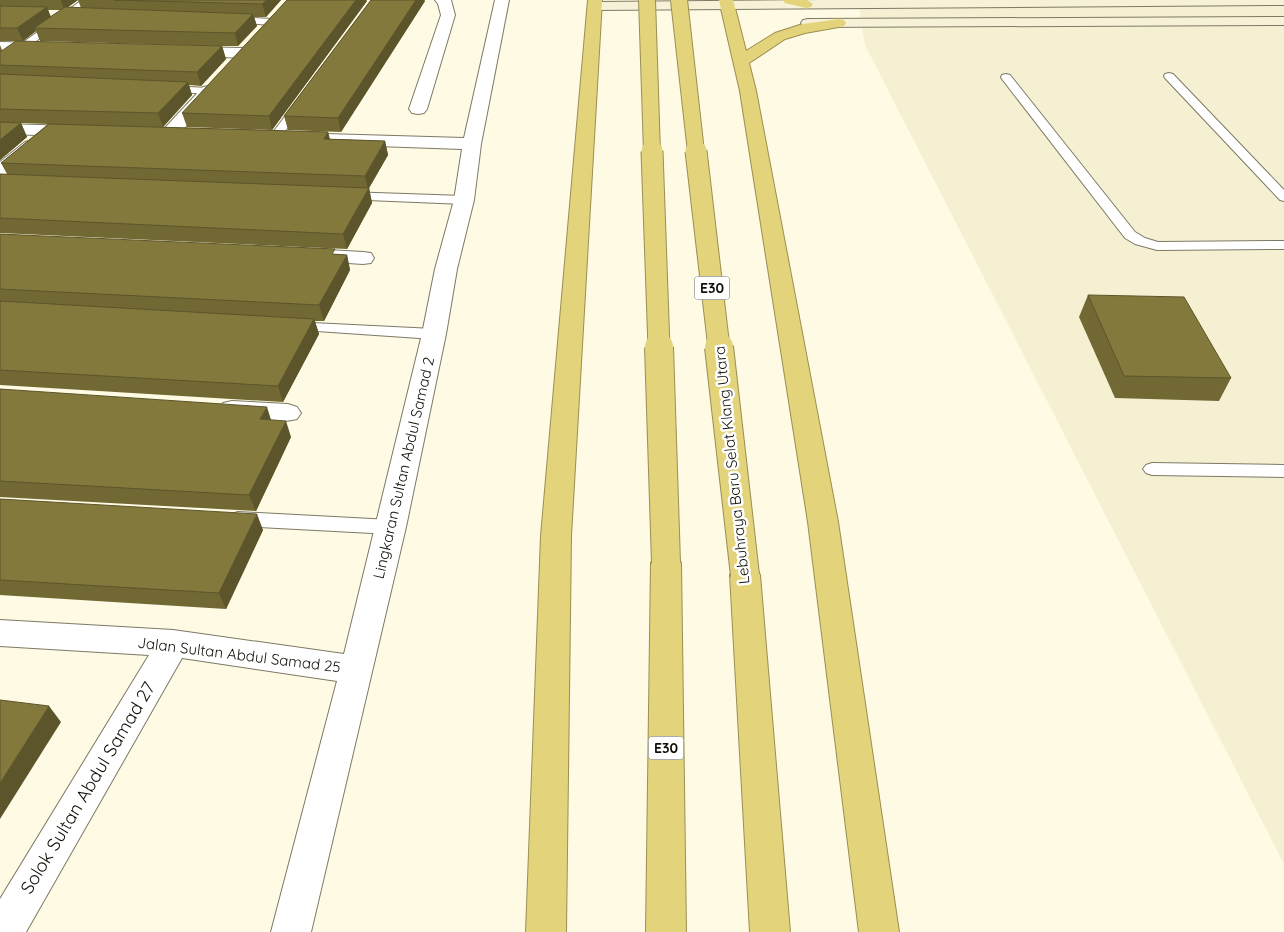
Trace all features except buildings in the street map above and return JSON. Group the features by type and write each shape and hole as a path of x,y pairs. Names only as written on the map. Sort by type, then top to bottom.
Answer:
{"highway":[{"name":"E30","path":"647,0 666,563 666,932"},
{"name":"Lebuhraya Baru Selat Klang Utara","path":"679,0 745,575 770,932"},
{"path":"790,0 806,4"},
{"path":"727,2 738,22 742,61 823,522 879,932"},
{"path":"546,932 556,536 598,12"},
{"path":"742,61 780,36 803,29 839,23"}],"street":[{"path":"418,109 448,15 445,2 442,0"},
{"name":"Lingkaran Sultan Abdul Samad 2","path":"291,932 391,527 434,334 446,269 464,200 472,144 502,0"},
{"path":"598,12 727,2 806,4 1284,1"},
{"path":"232,66 285,7"},
{"path":"634,21 694,22"},
{"path":"772,22 1284,21"},
{"path":"713,22 738,22"},
{"path":"0,47 55,48"},
{"path":"174,52 243,53"},
{"path":"169,134 220,78"},
{"path":"0,128 100,132"},
{"path":"3,179 50,130"},
{"path":"149,133 188,134"},
{"path":"256,137 472,144"},
{"path":"295,254 364,258"},
{"path":"208,408 288,413"},
{"name":"Jalan Sultan Abdul Samad 25","path":"0,633 173,643 357,670"},
{"name":"Solok Sultan Abdul Samad 27","path":"3,932 173,643"}],"lane":[{"path":"0,64 25,48 88,0"},
{"path":"49,14 88,15"},
{"path":"224,20 272,22"},
{"path":"1169,76 1284,197"},
{"path":"1006,77 1130,234 1140,241 1157,246 1284,245"},
{"path":"159,89 208,91"},
{"path":"275,137 305,97"},
{"path":"335,195 464,200"},
{"path":"276,325 434,334"},
{"path":"1152,469 1284,471"},
{"path":"225,518 391,527"}],"shaded area":[{"path":"858,0 1284,0 1284,864 865,45"}]}
